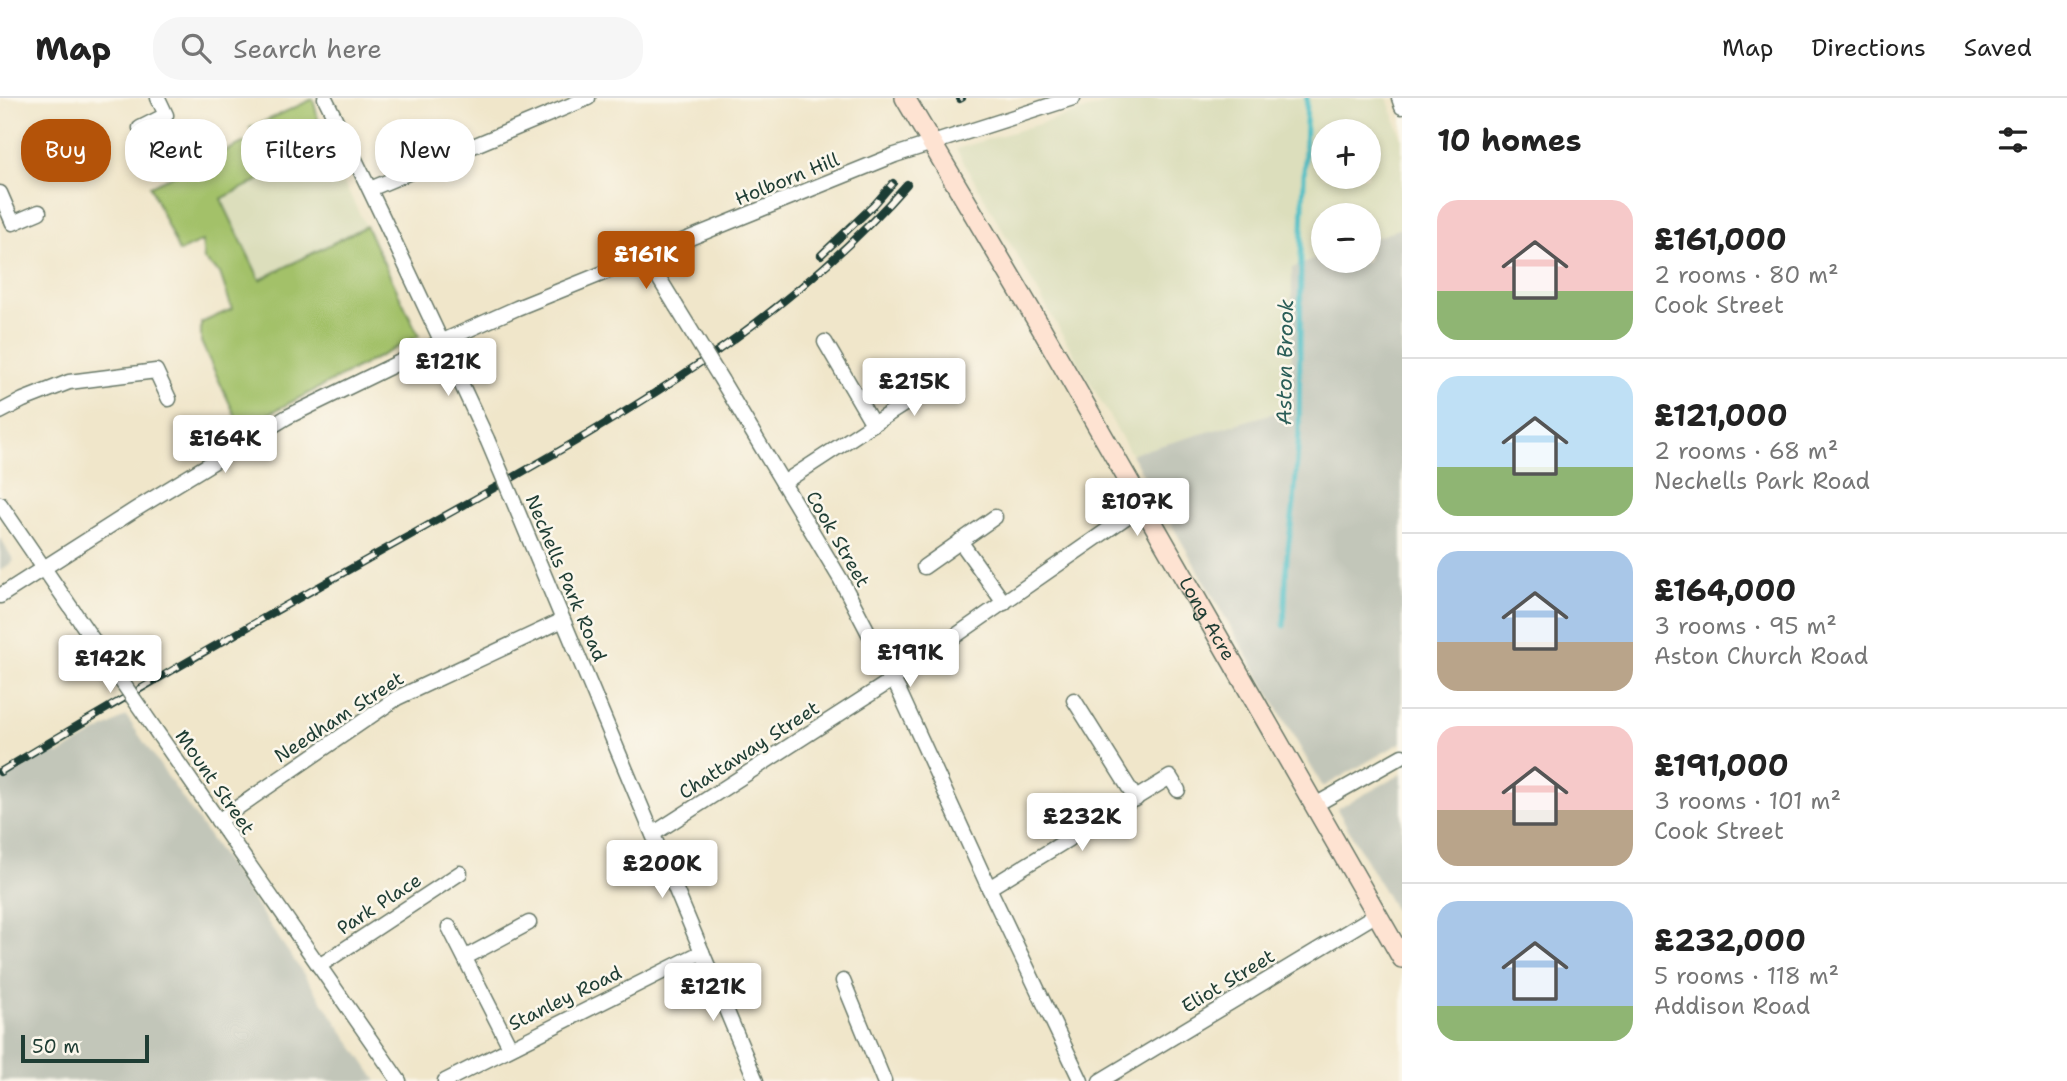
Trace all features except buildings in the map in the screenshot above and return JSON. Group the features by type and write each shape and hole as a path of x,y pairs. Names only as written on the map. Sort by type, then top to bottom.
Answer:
{"street":[{"path":"158,98 166,115 158,119"},
{"name":"Nechells Park Road","path":"325,98 370,188 424,309 443,341 512,498 755,1081"},
{"path":"370,188 588,98"},
{"name":"Long Acre","path":"905,98 1402,958"},
{"name":"Holborn Hill","path":"0,596 287,417 443,341 517,308 895,155 1073,98"},
{"path":"1399,98 1402,107"},
{"path":"0,193 13,223 39,212"},
{"name":"Cook Street","path":"646,257 841,580 899,691 1081,1081"},
{"path":"825,342 873,424"},
{"path":"0,412 69,382 156,371 169,399"},
{"path":"782,483 937,383"},
{"name":"Mount Street","path":"0,504 399,1081"},
{"name":"Chattaway Street","path":"653,834 892,680 1142,506"},
{"path":"924,567 995,517"},
{"path":"960,541 1004,603"},
{"name":"Needham Street","path":"218,821 397,698 563,620"},
{"path":"1074,700 1136,799"},
{"path":"1315,805 1402,756"},
{"path":"989,888 1170,778 1178,790"},
{"name":"Park Place","path":"319,966 460,873"},
{"name":"Eliot Street","path":"1100,1081 1377,914"},
{"path":"466,957 529,923"},
{"path":"449,927 510,1047"},
{"name":"Stanley Road","path":"445,1081 702,951"},
{"path":"843,981 884,1081"}],"shaded area":[{"path":"1125,98 1387,98 1402,139 1402,228 1381,236 1381,203 1311,203 1311,261 1292,268 1291,408 1131,454 956,149"},
{"path":"254,182 343,182 366,226 260,280 221,198"},
{"path":"1402,228 1402,742 1323,787 1131,454 1291,408 1292,268 1311,261 1311,273 1381,273 1381,236"},
{"path":"0,537 14,561 0,571"},
{"path":"126,716 377,1081 0,1081 0,783 46,750 59,754"},
{"path":"1402,774 1402,923 1337,809"}],"green space":[{"path":"313,99 318,119 270,119"},
{"path":"241,144 241,182 255,182 221,199 260,280 366,226 419,336 249,424 236,417 201,342 201,323 232,309 220,273 204,260 202,241 179,252 150,186 159,182 227,182 227,150"}],"waterway":[{"name":"Aston Brook","path":"1284,626 1287,556 1299,432 1301,257 1307,98"}],"railway":[{"path":"821,255 874,205 893,183"},
{"path":"0,772 211,648 554,454 681,376 800,288 855,238 907,184"}]}
